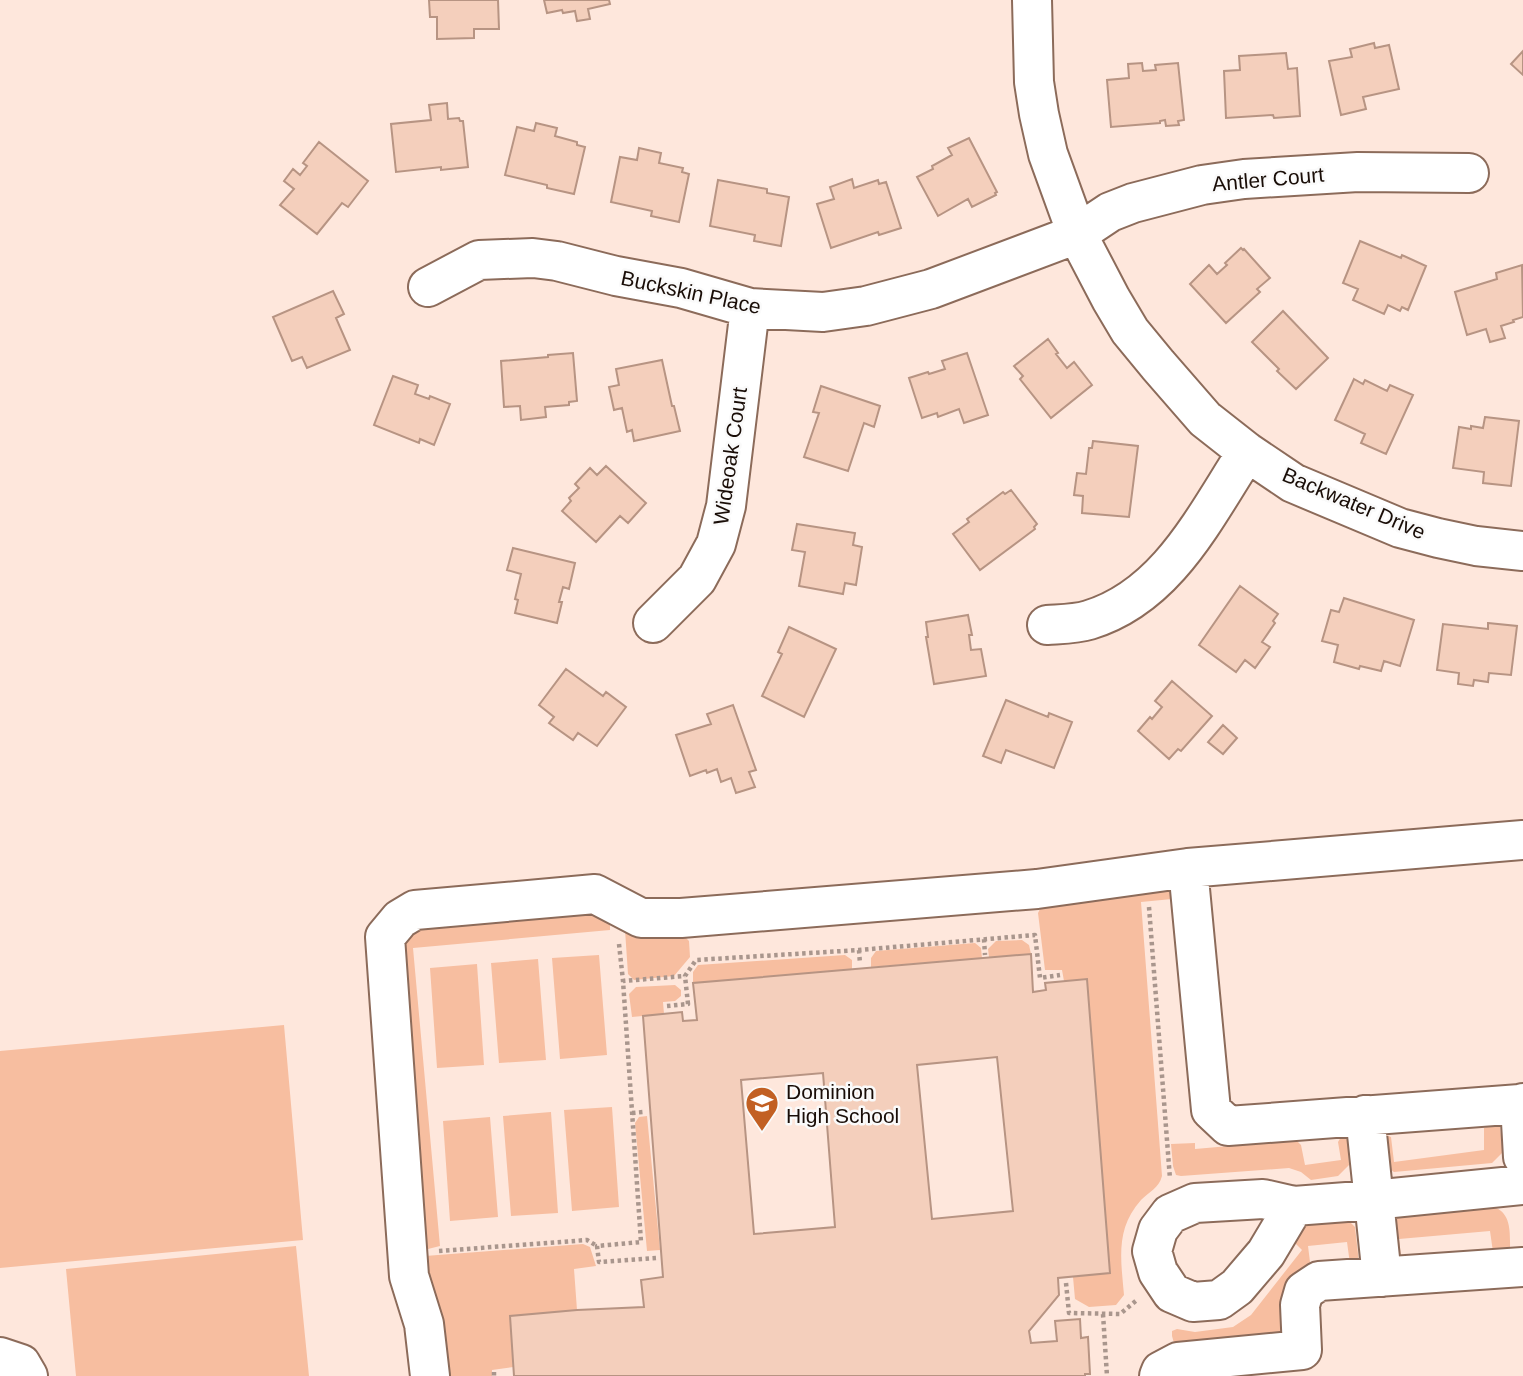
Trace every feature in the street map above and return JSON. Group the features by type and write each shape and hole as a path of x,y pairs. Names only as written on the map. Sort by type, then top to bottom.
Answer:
{"street":[{"name":"Backwater Drive","path":"1032,0 1034,82 1048,154 1077,234 1130,331 1157,365 1205,418 1247,452 1293,483 1400,528 1476,547 1523,551"},
{"name":"Antler Court","path":"1077,234 1110,212 1133,203 1202,185 1244,179 1358,172 1469,173"},
{"name":"Buckskin Place","path":"428,287 479,260 534,258 681,288 750,308 823,312 866,306 931,289 1077,234"},
{"name":"Wideoak Court","path":"653,623 697,579 716,544 726,506 750,308"},
{"path":"1047,625 1087,621 1121,608 1147,589 1173,564 1247,452"},
{"path":"430,1376 425,1324 409,1276 385,937 400,919 415,910 594,894 641,918 681,918 1037,889 1188,867 1523,840"},
{"path":"1188,867 1211,1110 1228,1126 1521,1103 1523,1157"},
{"path":"1365,1115 1382,1277"},
{"path":"1294,1206 1523,1185"},
{"path":"1159,1376 1161,1371 1178,1362 1302,1350 1300,1305 1304,1291 1319,1280 1523,1267"},
{"path":"0,1357 21,1364 28,1376"}],"path":[{"path":"1149,908 1171,1184"},
{"path":"667,1006 688,1004 685,976 696,960 1035,935 1041,978 1060,975"},
{"path":"984,939 985,955"},
{"path":"859,950 860,964"},
{"path":"407,1253 587,1240 597,1246 641,1242 622,981 685,976"},
{"path":"632,1113 643,1112"},
{"path":"597,1246 599,1262 656,1258"},
{"path":"1066,1283 1069,1313 1120,1314 1143,1294"},
{"path":"1103,1314 1107,1376"}],"shaded area":[{"path":"1171,892 1172,899 1141,902 1162,1176 1156,1187 1133,1211 1123,1234 1124,1295 1116,1305 1089,1307 1075,1299 1073,1277 1110,1273 1087,979 1064,981 1062,970 1045,970 1038,913 1041,907"},
{"path":"597,909 610,918 610,930 413,948 440,1246 424,1250 395,943 419,923"},
{"path":"625,930 685,937 689,941 690,957 674,976 634,980 628,974"},
{"path":"1022,940 1029,945 1031,954 989,957 988,949 996,941"},
{"path":"975,943 981,948 982,958 871,967 871,958 876,951"},
{"path":"599,955 607,1055 560,1059 552,958"},
{"path":"845,955 852,960 852,969 693,983 693,972 698,965"},
{"path":"538,959 546,1060 499,1063 491,963"},
{"path":"477,964 484,1065 437,1068 430,968"},
{"path":"675,985 681,990 681,996 675,1001 663,1002 664,1014 632,1017 629,994 636,987"},
{"path":"284,1025 303,1240 0,1268 0,1051"},
{"path":"612,1107 619,1207 572,1211 564,1110"},
{"path":"551,1112 558,1213 511,1216 503,1116"},
{"path":"647,1116 660,1250 647,1251 635,1123 639,1117"},
{"path":"490,1117 498,1217 450,1221 443,1121"},
{"path":"1492,1125 1500,1127 1503,1152 1492,1163 1394,1172 1381,1164 1384,1134 1391,1137 1394,1162 1484,1150 1484,1128"},
{"path":"1341,1137 1348,1140 1349,1165 1338,1176 1311,1180 1301,1172 1289,1168 1181,1176 1176,1175 1173,1166 1171,1144 1195,1143 1195,1149 1296,1140 1301,1145 1305,1165 1341,1160 1338,1142"},
{"path":"1493,1207 1507,1219 1510,1251 1493,1252 1490,1231 1399,1239 1399,1260 1393,1216"},
{"path":"1349,1221 1355,1227 1359,1263 1350,1264 1347,1242 1308,1246 1311,1270 1286,1335 1174,1343 1172,1331 1177,1329 1195,1332 1233,1327 1251,1315 1302,1250 1294,1242 1294,1223"},
{"path":"583,1244 590,1247 596,1266 574,1269 577,1310 510,1316 513,1367 492,1370 492,1376 441,1376 425,1256"},
{"path":"296,1246 309,1376 76,1376 66,1269"}],"building":[{"path":"429,0 498,0 499,29 474,29 474,38 437,39 437,17 430,17"},
{"path":"544,0 609,0 610,4 588,9 590,19 577,21 575,11 547,13"},
{"path":"1374,43 1375,48 1389,45 1399,89 1363,97 1366,109 1341,115 1329,61 1352,57 1350,49"},
{"path":"1523,51 1523,75 1511,64"},
{"path":"1286,53 1288,69 1297,68 1300,116 1226,118 1224,71 1240,70 1239,56"},
{"path":"1142,63 1143,71 1156,70 1155,65 1178,63 1184,120 1178,121 1179,125 1166,126 1165,120 1160,123 1111,127 1107,80 1129,78 1128,64"},
{"path":"447,103 448,119 459,118 463,121 468,167 396,172 391,124 431,120 429,105"},
{"path":"536,123 557,128 555,136 585,147 574,194 505,175 517,127 534,131"},
{"path":"969,138 997,192 996,195 972,207 968,199 938,216 917,177 952,155 948,148"},
{"path":"319,142 368,181 348,207 342,203 317,234 280,205 294,189 284,181 293,169 300,175 307,166 303,163"},
{"path":"639,148 661,153 659,163 683,168 682,172 689,174 679,222 651,216 652,211 611,202 620,157 637,160"},
{"path":"852,179 854,188 878,180 879,184 886,182 901,228 879,235 878,232 831,248 817,204 834,199 830,187"},
{"path":"718,180 767,189 767,193 789,197 781,246 754,241 755,235 710,226"},
{"path":"1360,241 1426,266 1408,310 1402,307 1400,311 1388,305 1384,314 1353,300 1358,289 1343,283"},
{"path":"1241,248 1270,278 1257,289 1260,292 1226,323 1190,284 1209,265 1217,274"},
{"path":"1522,265 1523,317 1501,326 1505,338 1490,342 1486,329 1467,335 1455,292 1497,279 1496,273"},
{"path":"333,291 344,314 336,318 350,350 307,368 302,357 292,361 273,317"},
{"path":"1283,311 1328,358 1296,389 1252,342"},
{"path":"1048,339 1067,368 1074,362 1092,385 1051,418 1020,379 1023,376 1014,366"},
{"path":"573,353 577,401 569,402 569,405 545,407 546,417 521,420 520,406 504,407 501,361"},
{"path":"967,353 988,415 964,423 959,409 938,417 937,413 922,418 909,378 945,369 942,361"},
{"path":"662,360 680,431 634,441 632,430 627,432 622,408 614,410 609,387 619,385 616,369"},
{"path":"393,376 418,385 415,394 429,399 430,396 450,404 434,445 420,439 419,443 374,425"},
{"path":"1354,379 1363,384 1365,380 1387,391 1390,385 1413,395 1386,454 1361,443 1365,434 1335,420"},
{"path":"821,386 880,406 874,427 864,423 848,471 804,457 819,413 813,412"},
{"path":"1485,417 1519,421 1511,486 1483,483 1484,472 1453,468 1459,427 1483,428"},
{"path":"1093,441 1138,446 1129,517 1082,513 1083,496 1074,495 1077,473 1086,474 1089,448 1092,448"},
{"path":"606,466 646,503 628,523 620,516 596,542 562,511 579,488 575,484 590,468 597,475"},
{"path":"1011,490 1037,524 1035,529 980,570 953,534 969,522 967,519 1003,492 1005,494"},
{"path":"797,524 855,533 853,545 862,547 856,585 845,583 843,594 799,586 805,552 792,550"},
{"path":"513,548 575,563 569,589 563,587 557,623 515,613 518,600 515,599 521,574 507,570"},
{"path":"1240,586 1278,614 1262,642 1270,647 1255,668 1245,660 1236,672 1199,645"},
{"path":"1344,598 1414,620 1400,666 1384,661 1381,671 1360,666 1359,669 1334,662 1338,645 1322,641 1331,610 1339,612"},
{"path":"968,615 972,635 969,635 971,650 981,649 986,676 934,684 926,622"},
{"path":"1488,623 1517,626 1511,675 1489,673 1488,682 1474,680 1473,686 1458,684 1459,673 1437,670 1443,624 1488,629"},
{"path":"789,627 836,649 804,717 762,696 782,654 778,652"},
{"path":"566,669 603,696 606,692 626,707 597,746 578,733 573,740 549,723 554,717 539,705"},
{"path":"1172,681 1212,716 1181,751 1178,749 1169,759 1138,731 1162,707 1155,701"},
{"path":"1006,700 1048,717 1049,713 1072,722 1054,768 1006,750 1001,763 983,756"},
{"path":"733,705 756,770 749,772 755,787 736,793 731,778 721,782 717,769 690,776 676,735 711,724 707,714"},
{"path":"1223,725 1237,738 1223,754 1208,742"},
{"name":"Dominion High School","path":"1031,954 1033,992 1046,990 1045,983 1087,979 1110,1273 1058,1278 1059,1295 1029,1331 1031,1343 1057,1341 1055,1321 1080,1319 1081,1338 1088,1337 1090,1374 514,1376 510,1316 644,1307 641,1280 663,1277 643,1016 682,1012 683,1021 697,1020 693,983","holes":["997,1057 1013,1211 932,1219 917,1065","823,1073 835,1227 754,1234 741,1080"]}],"place":[{"name":"Dominion High School","path":"762,1133"}]}
